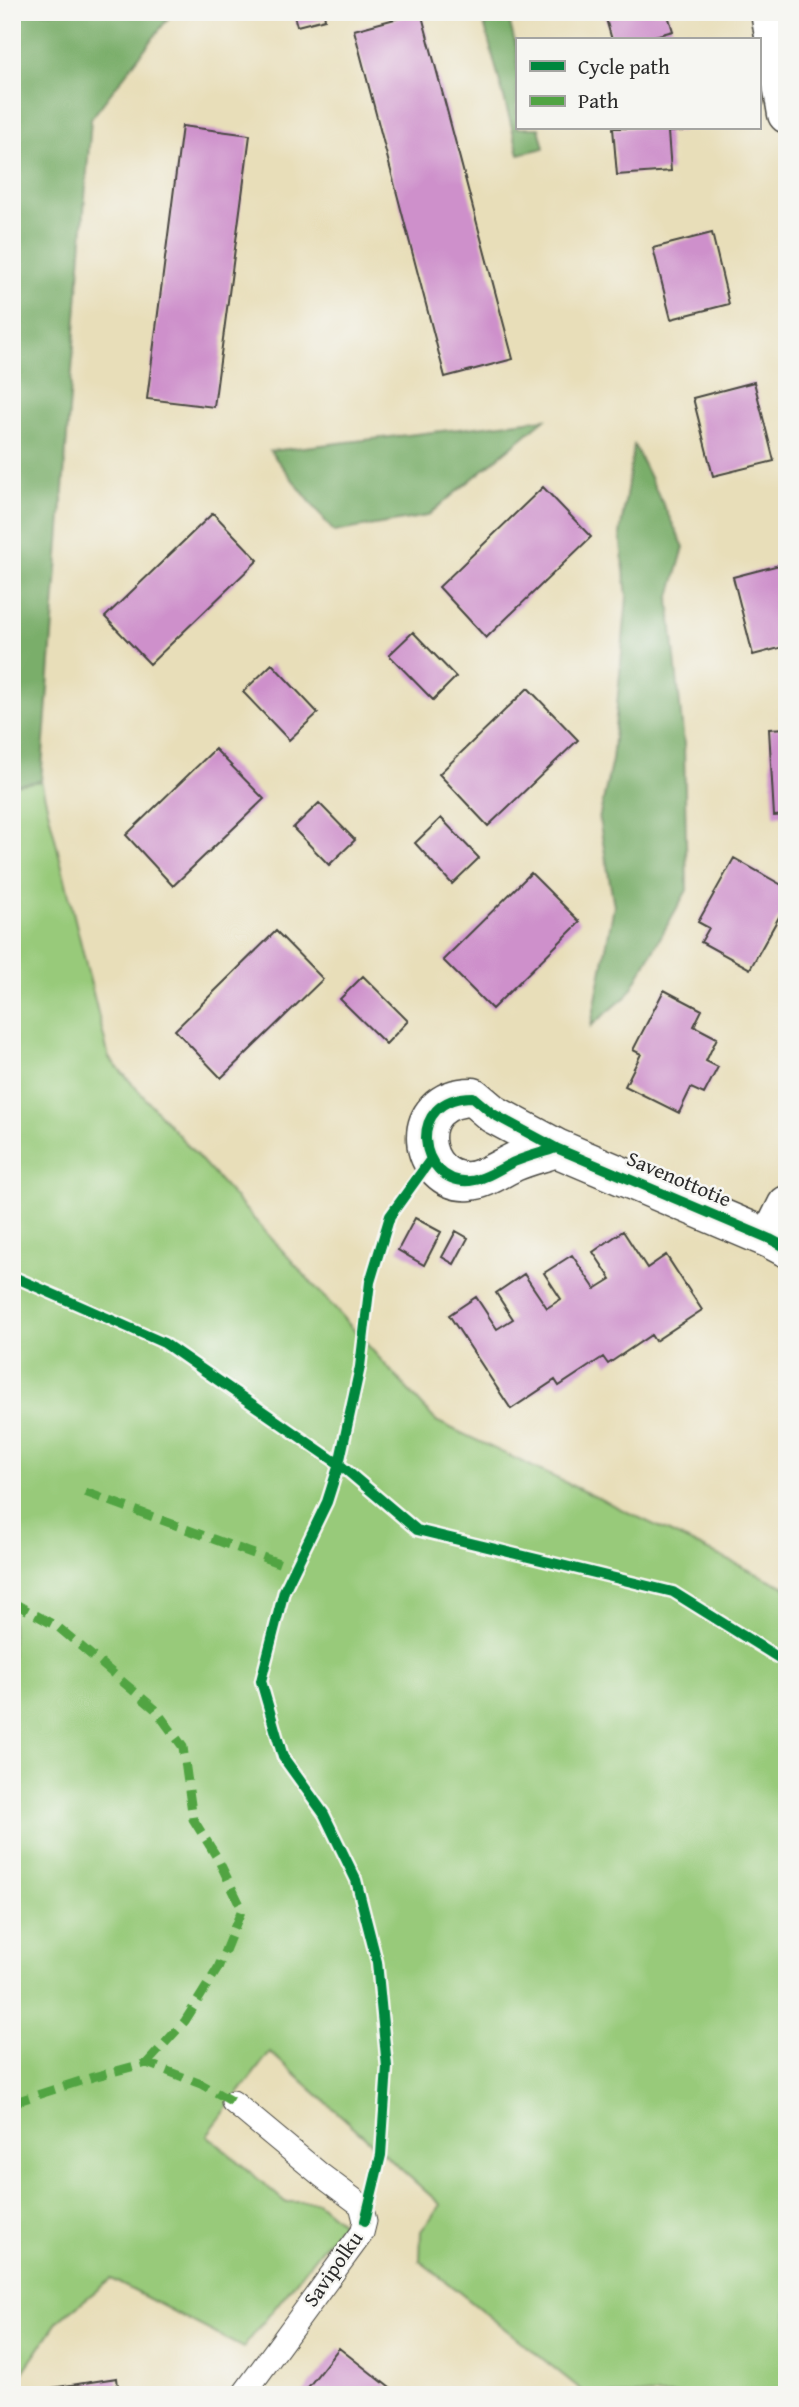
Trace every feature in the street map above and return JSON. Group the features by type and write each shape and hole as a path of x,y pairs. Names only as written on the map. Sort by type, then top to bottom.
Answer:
{"street":[{"path":"770,12 787,114"},
{"name":"Savenottotie","path":"556,1148 778,1243"},
{"path":"778,1243 787,1205"}],"lane":[{"name":"Savipolku","path":"233,2102 361,2205 365,2221 362,2233 243,2395"}],"green space":[{"path":"12,12 173,12 91,119 41,781 12,785"},
{"path":"481,12 507,12 516,47 516,130 540,130 544,148 519,154"},
{"path":"545,419 427,516 334,532 270,451"},
{"path":"634,445 684,547 669,600 684,744 687,890 628,995 591,1026 614,906 599,819 612,760 627,597 620,534"},
{"path":"41,781 109,1058 436,1421 787,1588 787,2395 588,2395 420,2261 421,2231 441,2205 270,2052 207,2135 285,2202 317,2202 342,2223 243,2348 111,2279 58,2321 12,2388 12,785"}],"building":[{"path":"293,12 324,12 325,19 297,26"},
{"path":"421,12 513,359 445,377 354,30"},
{"path":"604,12 667,12 673,31 647,38 611,38"},
{"path":"182,126 250,135 214,407 147,399"},
{"path":"613,130 682,130 668,132 671,171 617,175"},
{"path":"712,233 729,304 671,319 653,248"},
{"path":"754,382 774,461 713,476 693,398"},
{"path":"543,487 591,537 486,638 439,587"},
{"path":"213,513 258,560 150,664 105,617"},
{"path":"787,563 787,646 753,655 733,577"},
{"path":"413,632 456,677 433,700 389,655"},
{"path":"272,664 318,713 289,740 243,692"},
{"path":"528,688 578,740 488,826 439,774"},
{"path":"787,728 787,815 774,816 769,729"},
{"path":"215,749 264,799 173,886 126,835"},
{"path":"319,803 355,840 329,865 293,828"},
{"path":"441,818 479,858 452,884 415,843"},
{"path":"734,858 787,888 787,922 779,917 750,969 701,942 709,928 698,922"},
{"path":"531,873 580,922 492,1009 443,960"},
{"path":"276,931 323,979 221,1078 175,1030"},
{"path":"363,976 408,1021 386,1044 340,999"},
{"path":"664,990 702,1010 694,1026 717,1038 706,1061 718,1067 704,1094 691,1088 679,1113 625,1086 641,1054 633,1050"},
{"path":"415,1218 441,1232 424,1265 398,1250"},
{"path":"456,1231 468,1238 454,1264 442,1257"},
{"path":"623,1231 647,1268 666,1255 702,1310 655,1341 651,1335 608,1364 603,1357 559,1386 555,1380 511,1409 449,1315 476,1297 497,1329 513,1319 496,1293 524,1274 547,1308 561,1299 544,1273 572,1255 595,1289 611,1279 593,1252"},
{"path":"339,2348 399,2395 302,2395"},
{"path":"117,2378 119,2395 52,2395 51,2388"}],"marked path":[{"path":"85,1492 295,1569"},
{"path":"12,1602 58,1627 155,1709 183,1747 193,1819 218,1859 242,1909 218,1968 185,2021 147,2063"},
{"path":"12,2103 147,2063 201,2084 233,2102"}],"cycle path":[{"path":"556,1148 470,1181 452,1179 439,1170 430,1156 426,1140 428,1125 436,1111 451,1101 473,1097 493,1114 556,1148 787,1248"},
{"path":"365,2221 381,2155 387,2067 377,1962 356,1880 324,1814 283,1757 261,1681 284,1591 327,1502 339,1464 360,1367 370,1282 390,1216 431,1159"},
{"path":"12,1276 164,1343 339,1464 417,1530 673,1592 787,1663"}]}
